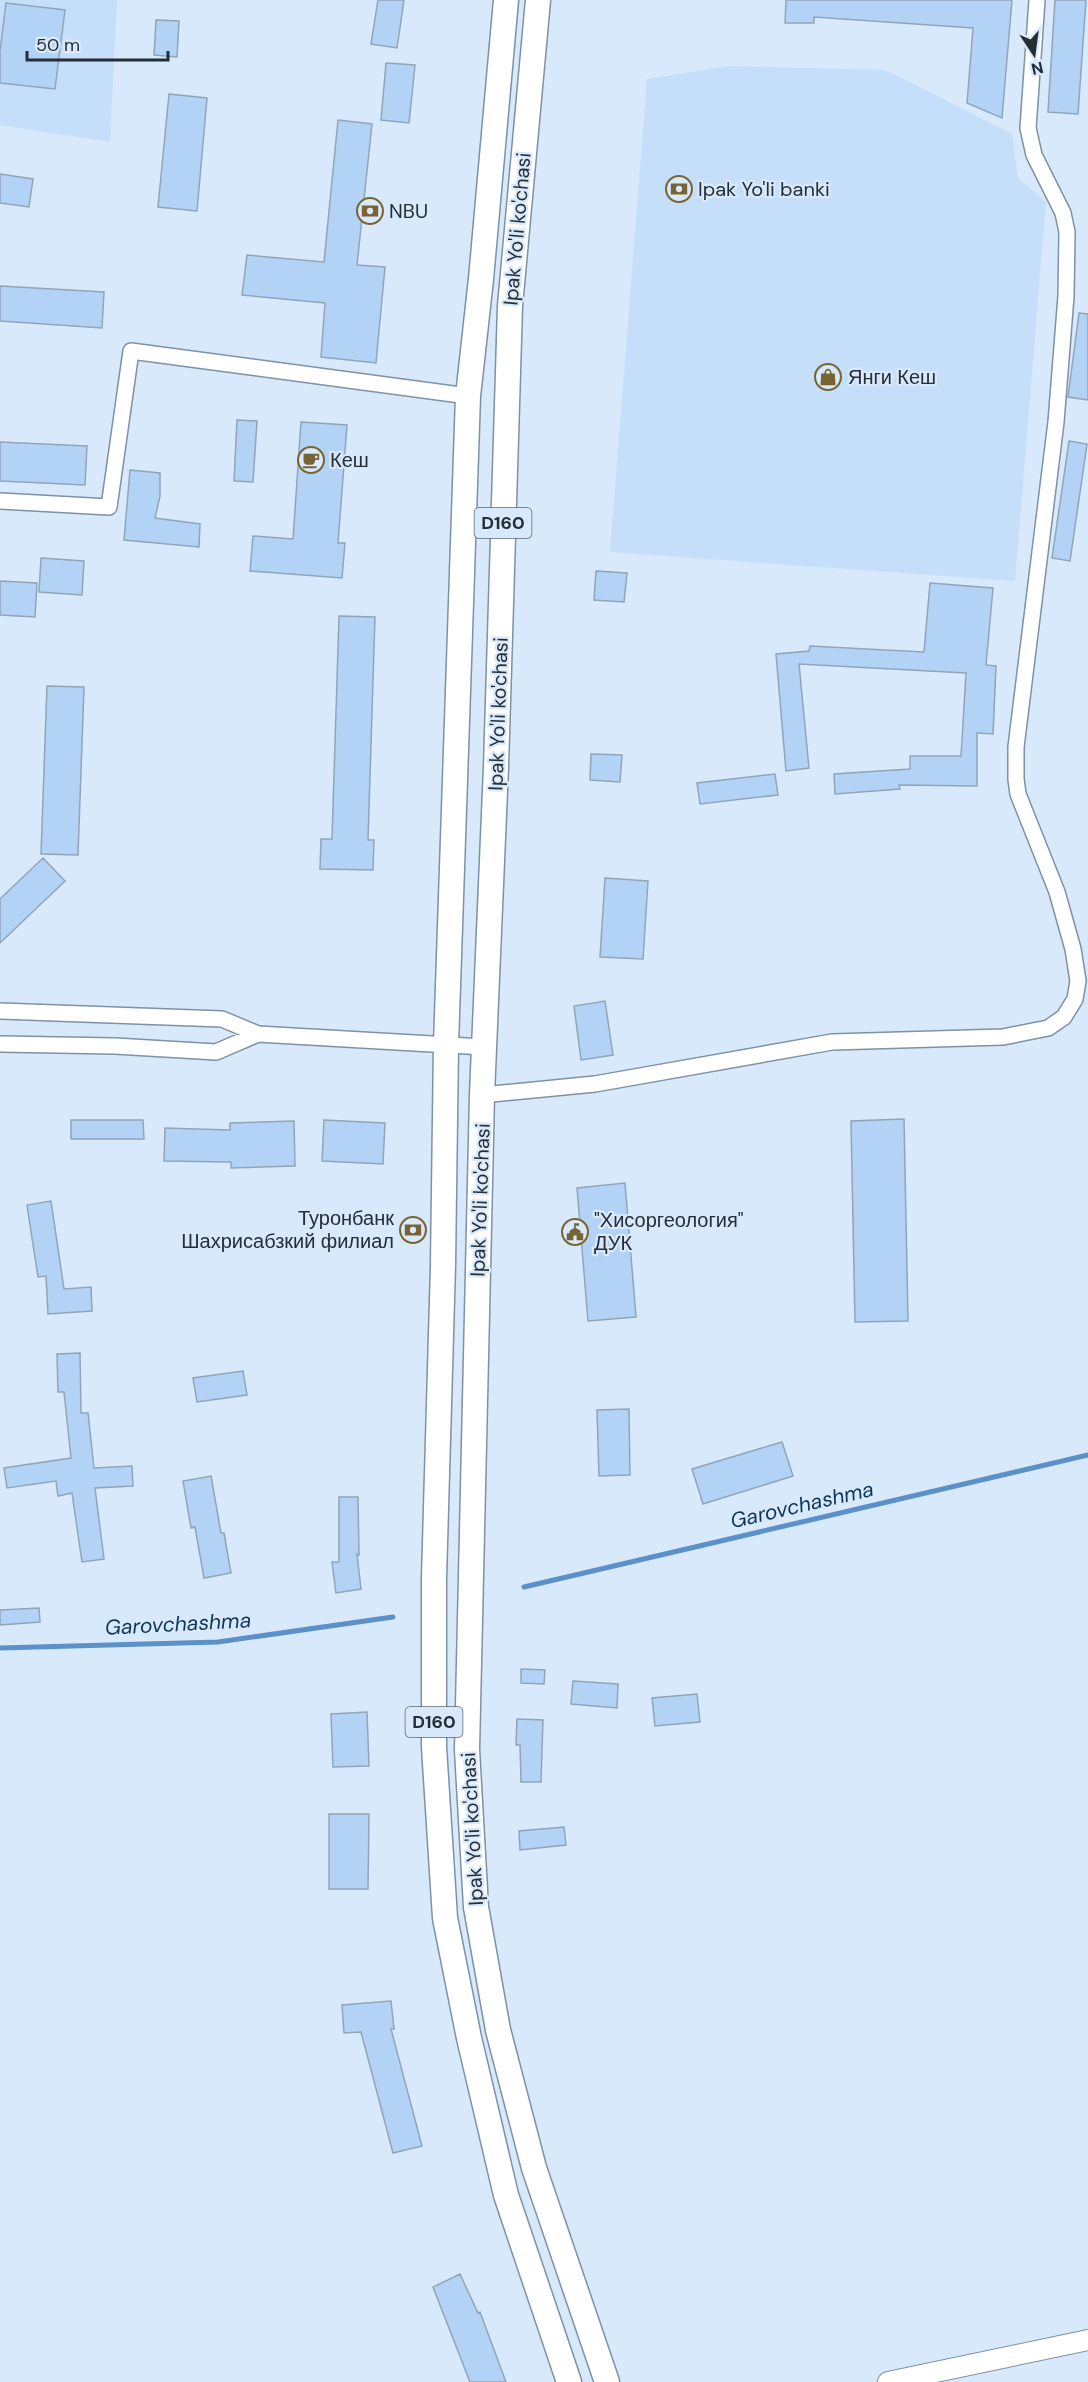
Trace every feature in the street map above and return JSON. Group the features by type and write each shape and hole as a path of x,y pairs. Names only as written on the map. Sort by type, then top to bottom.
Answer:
{"main road":[{"name":"Ipak Yo'li ko'chasi","path":"506,0 482,279 468,396 446,1045 444,1254 434,1578 434,1747 445,1918 469,2038 506,2195 569,2382"},
{"name":"Ipak Yo'li ko'chasi","path":"538,0 510,306 496,766 482,1095 467,1750 476,1907 498,2030 534,2168 607,2382"}],"street":[{"path":"482,1095 595,1084 832,1042 1002,1037 1048,1028 1064,1017 1075,999 1078,981 1073,949 1057,891 1018,794 1016,779 1016,747 1056,423 1066,296 1067,231 1065,222 1058,201 1034,154 1028,128 1037,0"},
{"path":"0,501 109,507 131,351 468,396"},
{"path":"0,1011 222,1019 258,1034 484,1047"},
{"path":"0,1044 216,1052 258,1034"},
{"path":"888,2382 1088,2340"}],"shaded area":[{"path":"0,0 117,0 110,142 0,125"},
{"name":"Янги Кеш","path":"729,66 885,70 1012,134 1018,178 1046,202 1015,581 610,552 647,79"}],"building":[{"path":"378,0 404,0 397,48 371,44"},
{"path":"786,0 1012,0 1002,118 967,103 973,28 814,17 814,23 785,23"},
{"path":"1055,0 1086,0 1078,114 1048,112"},
{"path":"6,3 65,10 55,89 0,83 0,51"},
{"path":"156,20 179,21 177,57 154,55"},
{"path":"386,63 415,65 409,123 381,120"},
{"path":"169,94 207,98 197,211 158,207"},
{"path":"338,120 372,124 357,265 385,267 376,363 321,357 325,303 242,295 247,255 324,262"},
{"path":"0,174 33,179 29,207 0,203"},
{"path":"0,286 104,292 102,328 0,321"},
{"path":"1079,313 1088,314 1088,400 1068,397"},
{"path":"237,420 257,421 253,482 234,481"},
{"path":"301,422 347,425 338,543 345,543 342,578 250,571 253,536 293,539"},
{"path":"1069,441 1087,444 1070,561 1052,558"},
{"path":"0,442 87,446 85,485 0,481"},
{"path":"130,470 160,473 160,496 155,518 200,524 199,547 124,540"},
{"path":"41,558 84,561 82,595 39,592"},
{"path":"596,571 627,573 624,602 594,600"},
{"path":"0,581 37,583 35,617 0,615"},
{"path":"930,583 993,588 986,665 996,666 993,734 977,733 977,786 899,785 900,789 835,794 834,774 910,769 910,756 961,756 966,673 799,664 809,768 786,771 776,654 809,651 810,646 924,652"},
{"path":"339,616 375,617 368,840 374,840 373,870 320,869 321,839 332,839"},
{"path":"47,686 84,687 78,855 41,854"},
{"path":"591,754 622,755 620,782 590,780"},
{"path":"775,774 778,795 700,804 697,783"},
{"path":"43,858 65,881 0,943 0,899"},
{"path":"605,878 648,881 643,959 600,957"},
{"path":"605,1001 613,1055 581,1060 574,1006"},
{"path":"904,1119 908,1321 855,1322 851,1121"},
{"path":"71,1120 143,1120 144,1139 71,1139"},
{"path":"324,1120 385,1123 383,1164 322,1161"},
{"path":"294,1121 295,1166 231,1168 231,1162 164,1161 165,1128 230,1130 230,1123"},
{"path":"625,1183 636,1317 588,1321 577,1188"},
{"path":"51,1201 64,1289 91,1287 92,1311 48,1314 46,1276 38,1277 27,1205"},
{"path":"80,1353 81,1413 88,1413 94,1468 132,1466 133,1486 95,1488 104,1559 82,1562 72,1493 58,1496 56,1481 7,1488 4,1468 71,1458 64,1392 58,1392 57,1354"},
{"path":"243,1371 247,1395 197,1402 193,1378"},
{"path":"629,1409 630,1475 599,1476 597,1410"},
{"path":"782,1442 793,1476 703,1504 692,1469"},
{"path":"211,1476 231,1573 204,1578 195,1527 191,1528 183,1481"},
{"path":"339,1497 358,1497 359,1555 357,1554 361,1589 336,1593 332,1562 339,1562"},
{"path":"39,1608 40,1622 0,1625 0,1610"},
{"path":"521,1669 545,1670 544,1684 521,1683"},
{"path":"573,1681 618,1684 617,1708 571,1704"},
{"path":"697,1694 700,1722 655,1726 652,1698"},
{"path":"367,1712 369,1766 333,1767 331,1714"},
{"path":"517,1719 543,1720 541,1782 521,1782 520,1745 516,1745"},
{"path":"329,1814 369,1814 368,1889 329,1889"},
{"path":"564,1827 566,1845 520,1850 519,1831"},
{"path":"391,2001 394,2029 391,2029 422,2146 393,2153 361,2032 344,2033 342,2005"},
{"path":"460,2274 478,2313 480,2312 506,2382 470,2382 433,2287"}],"waterway":[{"name":"Garovchashma","path":"524,1587 1088,1455"},
{"name":"Garovchashma","path":"0,1648 218,1642 393,1617"}],"place":[{"name":"Ipak Yo'li banki","path":"679,189"},
{"name":"NBU","path":"370,211"},
{"name":"Янги Кеш","path":"828,377"},
{"name":"Кеш","path":"311,460"},
{"name":"Туронбанк Шахрисабзкий филиал","path":"413,1230"},
{"name":"\"Хисоргеология\" ДУК","path":"575,1232"}]}
